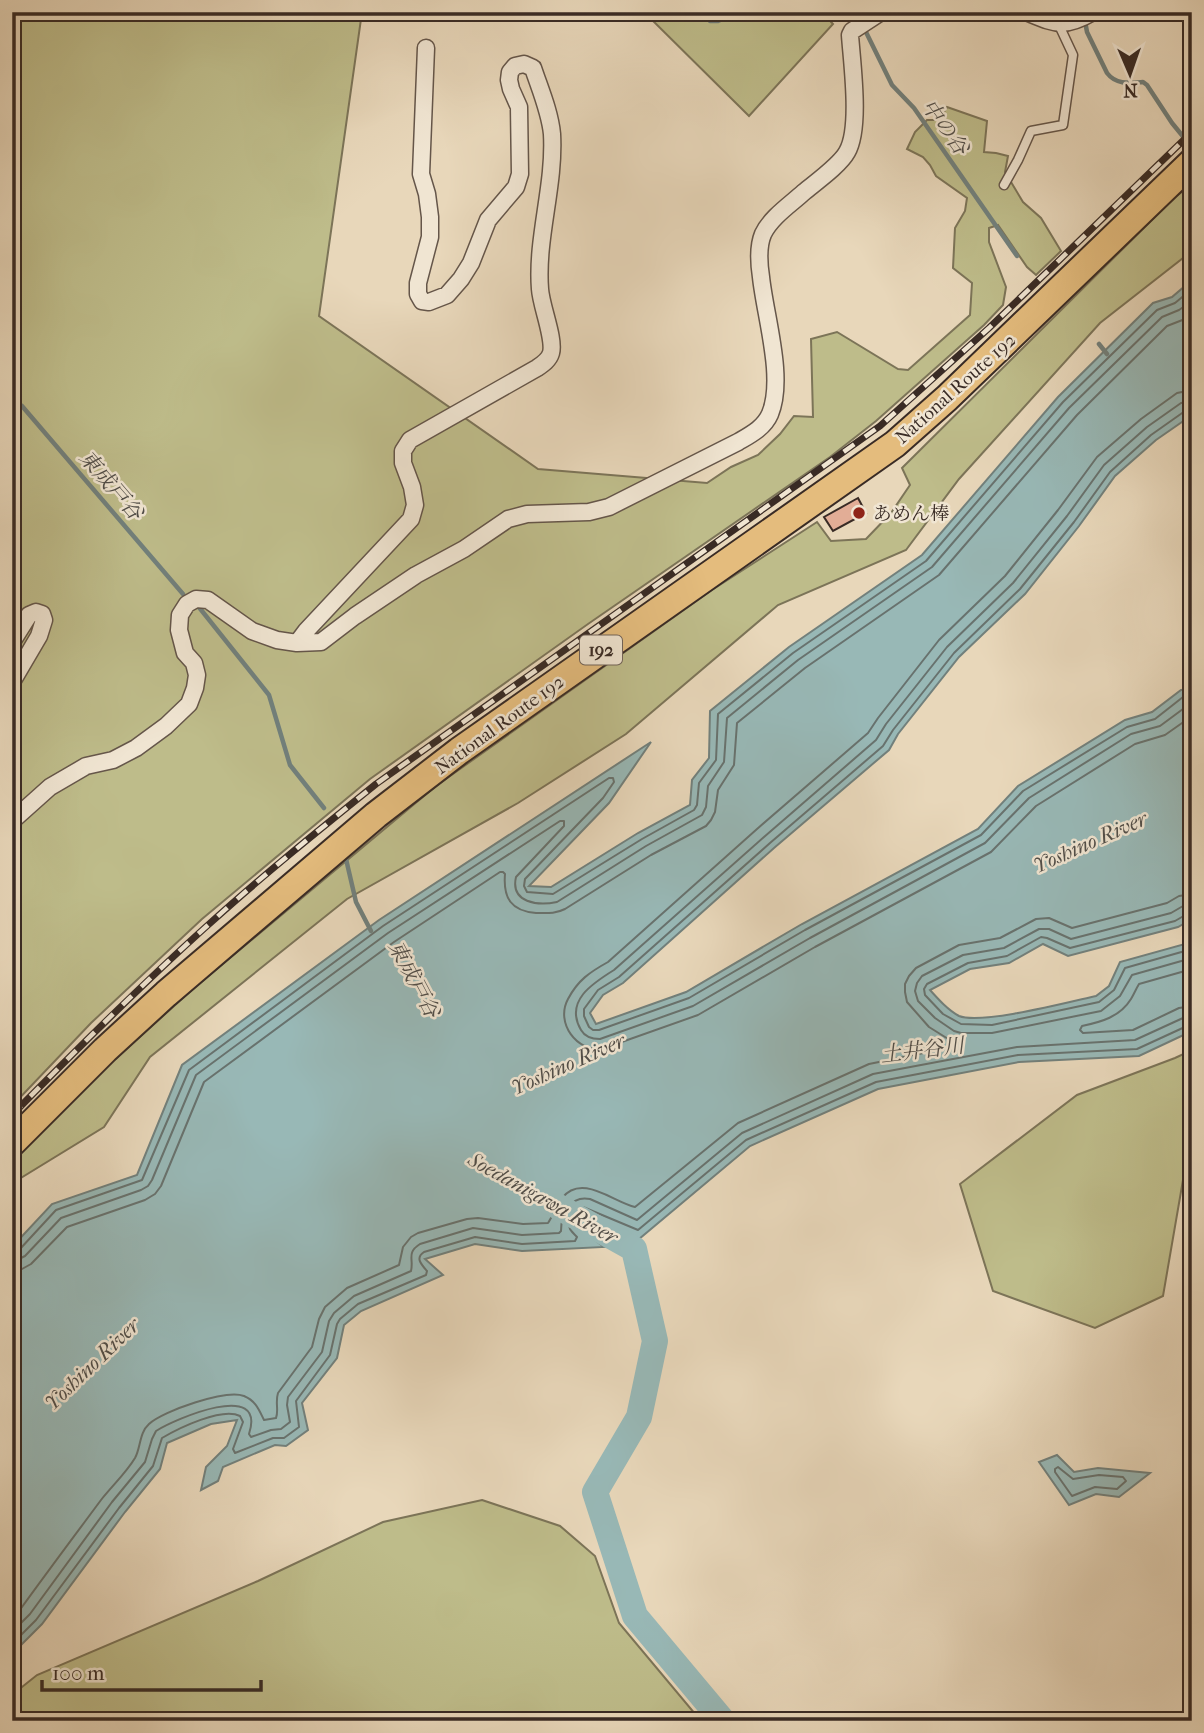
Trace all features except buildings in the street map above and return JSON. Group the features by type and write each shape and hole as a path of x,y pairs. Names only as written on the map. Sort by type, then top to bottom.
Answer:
{"highway":[{"name":"National Route 192","path":"12,1143 105,1050 166,994 376,815 459,751 895,444 947,398 1192,162"}],"street":[{"path":"1026,12 1050,23 1066,23 1093,12"},
{"path":"12,821 50,786 86,766 113,760 136,748 166,726 189,704 197,675 194,663 185,653 179,630 180,615 187,604 196,599 208,600 252,631 276,640 321,642 355,615 508,519 527,514 589,512 609,507 758,430 769,416 775,389 774,361 759,262 763,234 775,218 846,153 853,138 850,35 868,21"},
{"path":"297,643 411,519 415,505 403,463 403,452 410,440 547,362 551,353 539,273 552,155 552,131 533,68 524,64 514,65 509,80 519,107 520,174 516,187 488,220 471,263 447,295 429,302 422,301 418,294 418,283 430,237 427,194 421,174 426,48"},
{"path":"12,642 29,615 36,612 42,614 44,620 39,636 12,682"}],"lane":[{"path":"1004,185 1031,131 1063,125 1073,55 1058,23"}],"shaded area":[{"path":"12,12 362,12 319,316 538,469 707,483 731,467 758,455 794,416 813,417 811,339 837,332 898,369 908,370 970,315 972,283 953,268 955,228 965,211 967,198 936,176 923,157 907,149 915,132 927,120 939,120 947,107 987,121 984,152 1008,156 1005,172 1023,202 1041,218 1061,251 1036,275 1027,267 998,225 989,228 989,242 1006,287 1003,305 984,325 876,421 830,457 370,779 202,919 91,1023 12,1106"},
{"path":"644,12 822,12 833,24 749,116"},
{"path":"1192,184 1192,251 1100,323 959,479 906,550 778,605 626,734 518,803 347,899 150,1057 104,1127 12,1185 12,1159 61,1108 194,988 436,786 712,590 817,522 831,541 866,539 891,513 910,485 902,468 1174,198"},
{"path":"1192,1050 1192,1176 1183,1180 1163,1296 1095,1328 993,1291 960,1184 1077,1095"},
{"path":"482,1500 560,1526 595,1556 619,1623 701,1721 12,1721 12,1695 37,1675 258,1581 383,1522"}],"water":[{"path":"1192,280 1192,415 1156,440 1115,476 1025,594 959,657 898,734 889,750 623,983 603,995 590,1013 596,1024 686,992 802,924 978,829 1018,786 1125,720 1152,712 1181,690 1192,689 1192,919 1178,927 1068,956 1043,944 1009,963 970,969 930,990 959,1016 986,1018 1026,1012 1096,996 1109,986 1120,962 1192,942 1192,1031 1139,1056 1019,1062 878,1089 750,1146 639,1239 583,1213 576,1226 604,1247 522,1251 475,1244 425,1259 443,1275 361,1311 344,1325 337,1358 302,1403 308,1430 286,1446 275,1445 223,1467 218,1481 201,1490 206,1467 227,1446 237,1420 211,1424 167,1443 160,1469 42,1624 12,1654 12,1247 52,1204 137,1175 182,1065 379,920 651,742 609,803 529,886 551,887 638,833 690,805 692,780 709,758 710,711 789,647 922,555 1058,397 1153,303 1172,297"},
{"path":"1057,1455 1074,1472 1098,1468 1150,1473 1119,1497 1096,1494 1069,1505 1039,1462"}],"waterway":[{"name":"中の谷","path":"702,12 710,21 718,21 733,14 755,12"},
{"path":"1085,21 1087,32 1107,73 1119,81 1143,82 1147,85 1190,145"},
{"name":"中の谷","path":"864,28 892,85 914,108 1017,256"},
{"name":"中の谷","path":"1099,344 1107,354"},
{"name":"東成戸谷","path":"12,400 22,406 183,594"},
{"name":"東成戸谷","path":"198,606 269,695 290,765 324,808"},
{"name":"東成戸谷","path":"346,859 356,902 371,931"},
{"name":"Soedanigawa River","path":"548,1201 634,1249 655,1341 639,1417 595,1492 635,1616 723,1721"}],"railway":[{"path":"12,1115 108,1018 228,907 376,784 880,426 989,328 1192,132"}],"place":[{"name":"あめん棒","path":"859,513"}],"water label":[{"name":"Yoshino River","path":"1090,842"},
{"name":"土井谷川","path":"922,1050"},
{"name":"Yoshino River","path":"568,1064"},
{"name":"Yoshino River","path":"92,1364"}]}
